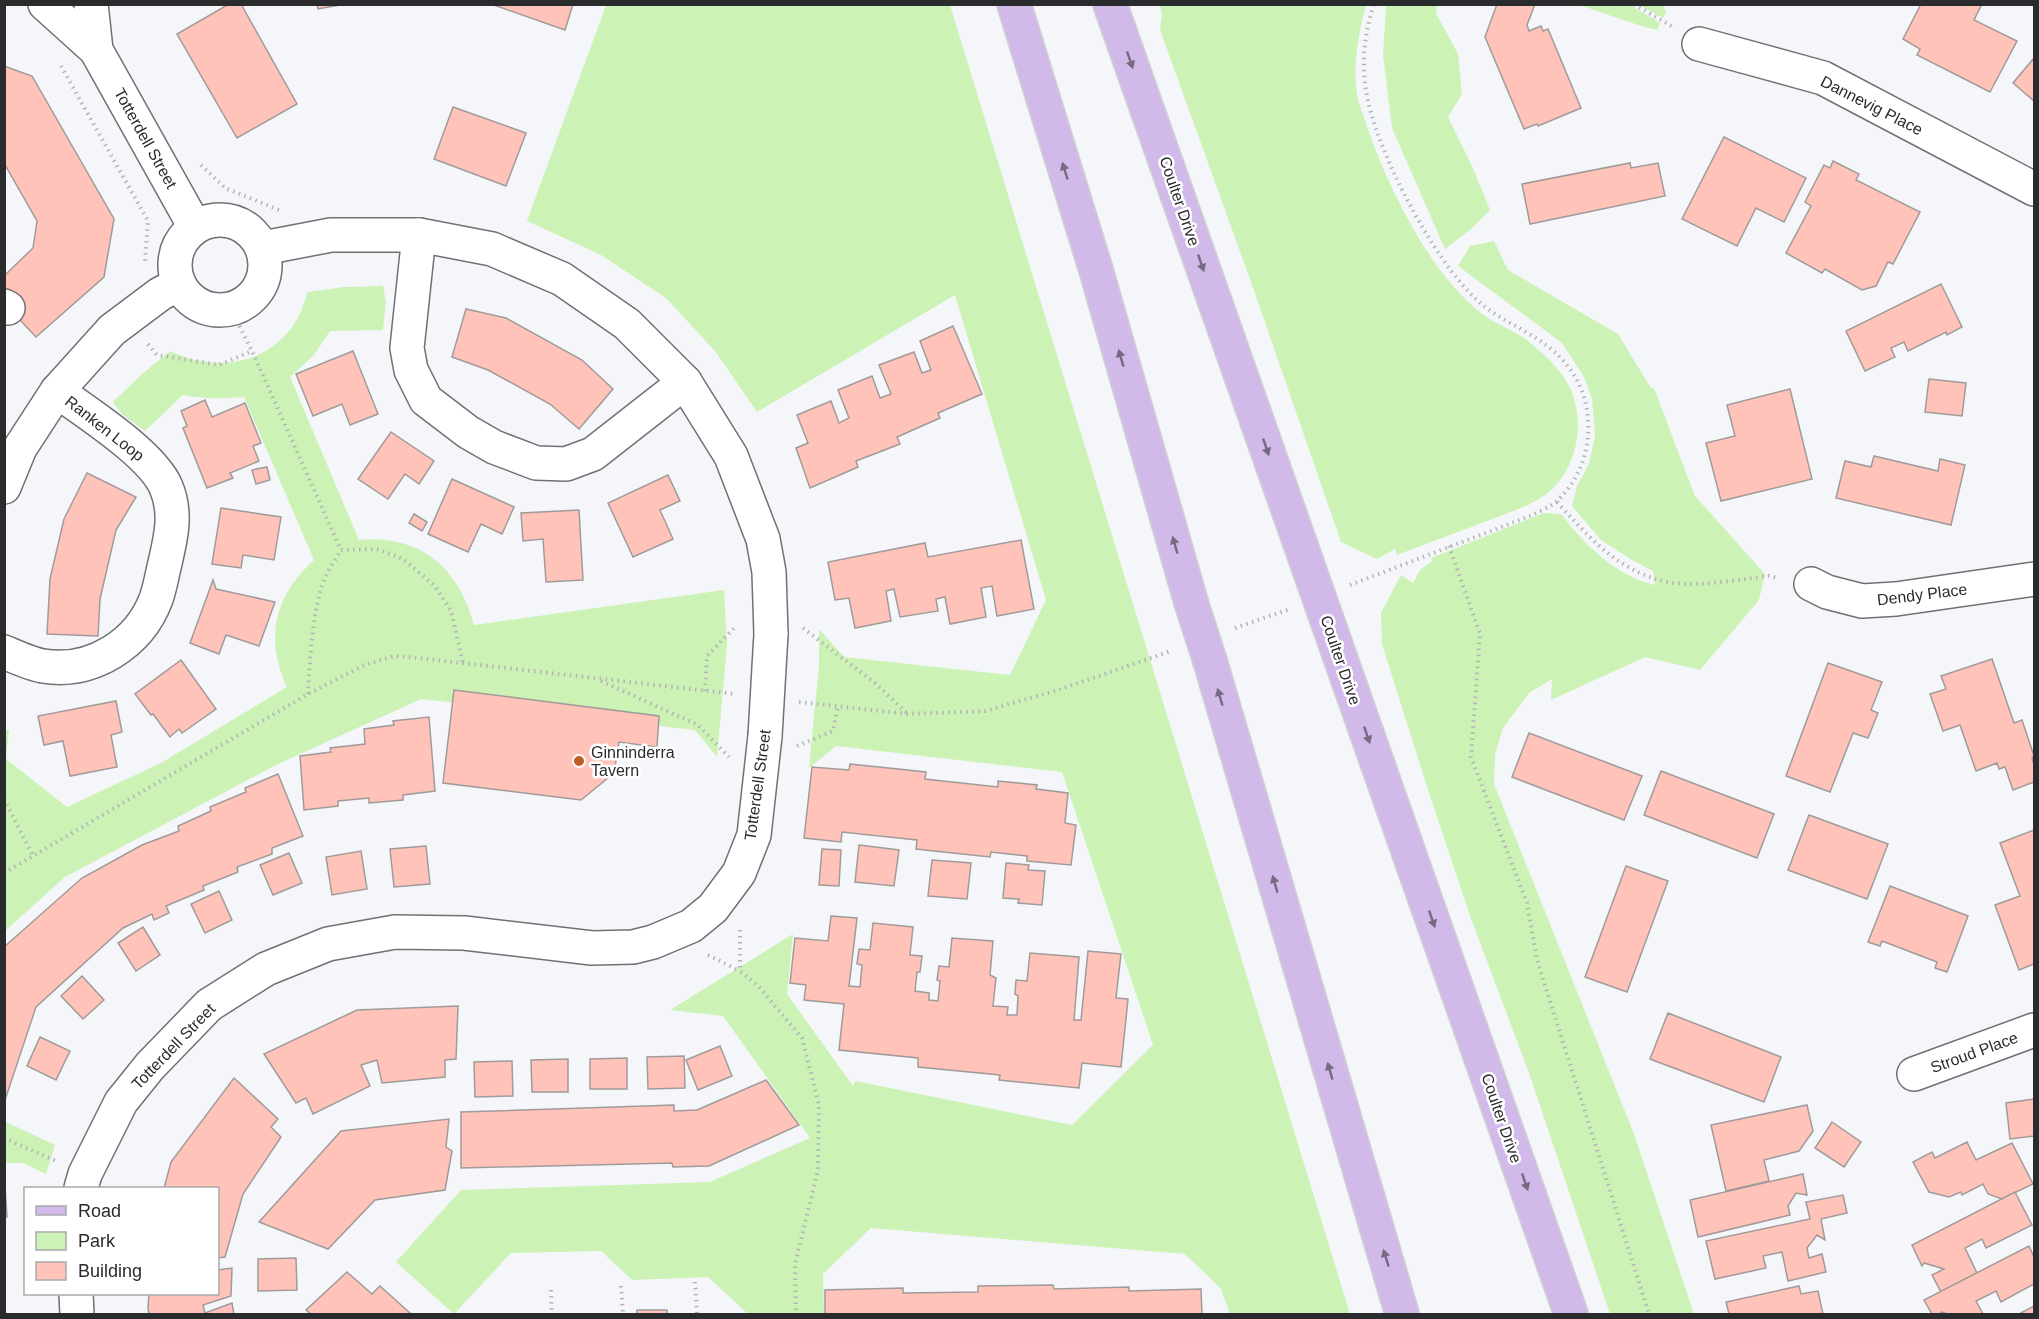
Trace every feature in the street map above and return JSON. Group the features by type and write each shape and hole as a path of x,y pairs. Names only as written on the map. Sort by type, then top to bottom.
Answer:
{"main road":[{"path":"1014,4 1096,270 1191,602 1402,1314"},
{"name":"Coulter Drive","path":"1110,4 1571,1314"}],"street":[{"name":"Totterdell Street","path":"45,4 96,50 195,227"},
{"name":"Totterdell Street","path":"91,4 96,50"},
{"name":"Dannevig Place","path":"1699,44 1823,78 2034,189"},
{"path":"221,219 234,221 246,227 256,237 263,248 266,267 261,286 248,301 231,310 216,311 200,306 188,297 179,284 175,268 177,252 184,238 195,227 221,219"},
{"name":"Totterdell Street","path":"81,1187 85,1174 121,1102 150,1066 209,1005 266,969 328,944 395,932 464,933 592,948 633,947 653,942 691,926 713,908 739,873 754,835 765,736 772,624 769,572 762,539 731,456 686,382 627,324 562,279 492,249 419,235 331,235 263,248"},
{"path":"419,235 407,348 411,370 426,400 485,442 537,463 566,464 599,450 686,382"},
{"path":"4,487 20,448 57,391 112,330 160,294 179,284"},
{"name":"Ranken Loop","path":"4,652 41,666 60,668 94,662 124,644 137,632 156,599 172,531 172,509 166,487 155,468 139,453 57,391"},
{"name":"Dendy Place","path":"1811,584 1827,592 1862,601 1896,599 2034,579"},
{"name":"Stroud Place","path":"1914,1074 2034,1030"},
{"path":"76,1295 77,1314"}],"path":[{"path":"1345,587 1530,516 1557,502 1580,470 1585,453 1589,416 1585,397 1567,364 1554,351 1478,300 1449,268 1416,216 1381,143 1371,116 1363,61 1369,20 1374,4"},
{"path":"1634,4 1699,44"},
{"path":"59,63 148,221 145,261 138,268"},
{"path":"231,310 252,351 341,549"},
{"path":"128,319 157,355 219,365 252,351"},
{"path":"1557,502 1595,544 1630,569 1668,582 1701,583 1769,576 1811,584"},
{"path":"1449,546 1480,634 1471,757 1527,903 1537,960 1649,1314"},
{"path":"341,549 378,549 403,560 435,586 452,611 463,663"},
{"path":"308,694 311,650 324,579 341,549"},
{"path":"1225,632 1293,608"},
{"path":"705,691 707,656 751,611 772,624 796,623 875,683 908,714"},
{"path":"788,700 908,714 985,711 1055,691 1180,648"},
{"path":"4,873 308,694 364,665 395,656 741,695"},
{"path":"595,678 698,725 729,758 728,768"},
{"path":"796,747 833,731 838,706"},
{"path":"4,799 33,856"},
{"path":"740,922 740,971"},
{"path":"703,953 740,971 759,987 802,1038 819,1105 818,1170 795,1264 796,1314"},
{"path":"695,1282 698,1314"},
{"path":"621,1286 623,1314"},
{"path":"551,1290 552,1314"}],"green space":[{"path":"606,5 950,5 1350,1314 1230,1314 1221,1289 1185,1254 871,1228 823,1274 824,1314 748,1314 708,1277 632,1280 601,1251 511,1253 454,1314 396,1262 461,1190 710,1182 810,1138 723,1016 670,1010 793,934 787,994 853,1086 855,1081 1072,1125 1153,1045 1062,772 836,746 809,768 819,665 819,629 844,657 1010,675 1046,600 955,295 757,412 715,351 666,298 601,255 527,221"},
{"path":"1160,5 1366,5 1357,52 1358,99 1387,178 1413,229 1428,253 1462,296 1486,317 1523,337 1539,350 1565,378 1574,398 1578,429 1572,459 1556,485 1545,495 1516,510 1397,555 1395,549 1377,559 1341,542 1250,279 1160,30 1162,15"},
{"path":"1386,5 1437,5 1436,13 1458,54 1462,94 1448,117 1490,210 1471,229 1445,249 1392,128 1383,55"},
{"path":"1578,5 1631,5 1660,23 1657,30"},
{"path":"1639,5 1663,5 1666,13 1663,18"},
{"path":"1494,241 1508,270 1618,334 1651,388 1654,388 1695,496 1765,574 1759,600 1700,670 1645,657 1551,700 1552,679 1529,693 1503,728 1495,754 1494,784 1634,1134 1694,1314 1610,1314 1528,1070 1470,916 1382,644 1381,613 1401,575 1413,583 1420,570 1432,561 1431,558 1544,513 1561,514 1602,558 1627,574 1655,585 1653,571 1601,540 1572,506 1577,486 1589,464 1595,435 1592,399 1584,377 1562,343 1458,266 1470,246"},
{"path":"383,286 386,302 383,330 330,331 314,355 290,377 359,540 401,543 418,549 434,559 447,571 458,587 474,625 724,590 727,645 717,757 695,730 421,699 276,765 65,877 5,931 5,730 9,730 6,759 67,807 161,763 287,687 276,652 277,619 290,588 314,560 244,397 213,398 183,395 145,431 123,415 113,402 170,351 207,362 225,363 243,360 260,354 276,344 289,331 300,314 308,292 344,287"},
{"path":"4,1121 55,1145 46,1174 23,1163 5,1163"}],"building":[{"path":"229,4 241,4 297,104 237,138 177,34"},
{"path":"317,4 346,4 318,9"},
{"path":"491,4 573,4 565,30"},
{"path":"1497,4 1535,4 1527,25 1529,31 1541,26 1543,31 1548,29 1581,108 1538,126 1537,124 1524,129 1485,37"},
{"path":"1921,4 1982,4 1974,20 2017,41 1990,92 1917,55 1920,49 1903,39"},
{"path":"2034,58 2034,101 2013,83"},
{"path":"4,66 32,76 114,219 104,277 36,337 4,303 4,276 33,248 37,221 4,163"},
{"path":"453,107 526,133 506,186 434,159"},
{"path":"1724,137 1806,178 1784,222 1756,208 1737,246 1682,219"},
{"path":"1833,161 1859,174 1856,180 1920,212 1893,264 1888,262 1876,286 1862,290 1825,269 1822,273 1786,253 1811,206 1805,202 1824,165 1830,168"},
{"path":"1630,163 1631,168 1658,163 1665,196 1530,224 1522,184"},
{"path":"1941,284 1962,327 1947,335 1946,332 1908,351 1904,342 1891,348 1895,357 1865,371 1846,331"},
{"path":"466,309 506,318 582,360 613,389 579,429 550,404 488,370 452,357"},
{"path":"953,326 982,394 938,413 940,418 897,437 900,444 856,461 858,467 810,488 796,448 808,443 797,415 831,401 839,423 849,418 838,390 872,376 880,398 891,394 879,365 914,352 922,373 931,370 920,341"},
{"path":"353,351 378,414 350,425 342,404 313,416 296,374"},
{"path":"1929,379 1966,383 1962,416 1925,412"},
{"path":"1790,389 1812,479 1721,501 1706,443 1735,436 1727,405"},
{"path":"205,400 212,417 245,403 261,443 253,446 259,461 230,473 233,478 207,488 183,428 187,426 181,411"},
{"path":"391,432 434,461 419,484 405,474 388,499 358,479"},
{"path":"1874,456 1938,471 1940,459 1965,465 1951,525 1836,498 1845,461 1871,467"},
{"path":"267,467 270,480 256,484 252,470"},
{"path":"87,473 136,497 116,530 100,599 98,636 47,634 50,579 64,519"},
{"path":"668,475 680,501 660,510 673,539 633,557 608,503"},
{"path":"452,479 514,507 502,534 481,524 468,552 428,534"},
{"path":"221,508 281,517 274,560 243,555 241,568 212,564"},
{"path":"579,510 583,580 546,582 543,539 523,541 521,513"},
{"path":"414,514 427,522 422,531 409,523"},
{"path":"1021,540 1034,609 997,616 992,586 981,588 986,617 950,624 945,597 936,599 938,611 900,617 894,589 886,591 891,621 855,628 849,598 835,600 828,562 925,543 928,557"},
{"path":"213,580 216,589 275,602 259,646 226,635 219,654 190,643"},
{"path":"1992,659 2014,723 2022,720 2034,756 2032,758 2034,782 2013,790 2005,767 1999,769 1997,763 1976,771 1960,725 1943,731 1930,694 1946,689 1941,676"},
{"path":"181,660 216,709 182,733 179,729 170,737 135,694"},
{"path":"1828,663 1882,682 1871,710 1878,713 1868,738 1853,733 1830,792 1786,776"},
{"path":"454,690 659,716 657,747 619,742 614,773 581,800 443,783"},
{"path":"116,701 122,732 111,735 117,767 70,776 63,741 44,745 38,716"},
{"path":"429,717 435,791 403,795 403,800 369,803 369,798 338,801 338,806 304,810 300,756 331,752 330,748 365,744 364,729 394,725 393,721"},
{"path":"1529,733 1642,776 1624,820 1512,777"},
{"path":"850,764 926,772 925,779 998,787 998,781 1037,785 1036,789 1068,793 1065,823 1076,825 1071,865 1027,861 1027,856 991,852 990,857 916,849 917,840 842,832 841,842 804,838 812,767 849,770"},
{"path":"1661,771 1774,814 1757,858 1644,815"},
{"path":"278,774 303,836 272,848 272,854 237,867 238,872 203,886 204,890 166,906 169,913 154,920 152,914 123,928 36,1007 4,1103 4,947 82,878 142,845 179,831 178,826 211,811 210,807 246,792 245,788"},
{"path":"1809,815 1888,844 1867,899 1788,870"},
{"path":"2034,830 2034,964 2019,970 1995,905 2020,896 2000,843"},
{"path":"859,845 899,850 894,886 855,882"},
{"path":"426,846 430,884 394,887 390,849"},
{"path":"822,849 841,850 839,886 819,885"},
{"path":"361,851 367,889 332,895 326,857"},
{"path":"289,853 302,883 273,895 260,865"},
{"path":"932,860 971,863 967,899 928,896"},
{"path":"1006,863 1029,865 1028,870 1045,871 1042,905 1018,903 1019,899 1003,898"},
{"path":"1626,866 1668,881 1627,992 1585,977"},
{"path":"1890,886 1968,916 1947,972 1935,968 1937,962 1882,941 1880,946 1868,942"},
{"path":"219,891 232,920 205,933 191,904"},
{"path":"831,916 857,918 849,986 860,987 862,965 857,964 859,949 870,950 873,923 913,927 910,955 922,956 915,991 929,993 929,1000 938,1001 939,966 949,967 952,938 993,941 990,975 996,978 993,1006 1008,1007 1007,1015 1017,1015 1016,980 1027,981 1030,953 1079,957 1074,1020 1081,1020 1088,951 1121,954 1116,998 1128,999 1121,1067 1082,1063 1079,1088 999,1080 1000,1075 918,1067 918,1058 839,1050 844,1004 804,1000 806,985 790,983 795,938 828,941"},
{"path":"143,927 160,955 136,971 118,943"},
{"path":"82,976 104,1000 83,1019 61,996"},
{"path":"458,1006 456,1059 445,1060 445,1077 382,1083 377,1060 361,1065 370,1086 313,1114 306,1098 296,1103 264,1054 357,1010"},
{"path":"1668,1013 1781,1057 1764,1102 1650,1059"},
{"path":"40,1037 70,1051 56,1080 27,1066"},
{"path":"720,1046 732,1076 698,1090 686,1060"},
{"path":"684,1056 685,1088 648,1089 647,1057"},
{"path":"627,1058 627,1089 590,1089 590,1059"},
{"path":"568,1059 568,1092 532,1092 531,1060"},
{"path":"512,1061 513,1096 475,1097 474,1062"},
{"path":"234,1078 278,1119 271,1127 281,1137 243,1194 225,1257 219,1258 219,1187 164,1187 171,1162"},
{"path":"766,1080 799,1125 709,1166 673,1167 672,1163 461,1168 461,1112 674,1105 674,1111 697,1110"},
{"path":"2034,1099 2034,1136 2010,1139 2006,1103"},
{"path":"1807,1105 1813,1131 1799,1151 1764,1160 1769,1181 1726,1191 1711,1125"},
{"path":"449,1119 446,1147 452,1151 445,1190 375,1200 328,1249 259,1222 341,1131"},
{"path":"1832,1122 1861,1142 1844,1167 1815,1148"},
{"path":"1967,1142 1976,1160 2012,1143 2033,1184 2002,1199 1988,1194 1983,1184 1962,1195 1961,1192 1949,1197 1929,1192 1913,1162 1932,1152 1935,1158"},
{"path":"4,1170 7,1217 4,1217"},
{"path":"1803,1174 1807,1195 1796,1193 1788,1206 1790,1215 1698,1237 1690,1200"},
{"path":"2015,1192 2032,1225 1986,1248 1982,1239 1965,1248 1977,1273 1941,1292 1932,1275 1944,1269 1924,1263 1922,1266 1912,1245"},
{"path":"1843,1195 1847,1213 1821,1219 1825,1240 1817,1235 1807,1248 1809,1258 1822,1254 1826,1272 1788,1281 1782,1252 1763,1256 1766,1268 1715,1279 1706,1241 1810,1219 1806,1202"},
{"path":"2029,1246 2034,1257 2034,1284 2001,1302 1996,1291 1976,1301 1983,1314 1941,1312 1932,1314 1924,1300"},
{"path":"296,1258 297,1290 258,1291 258,1259"},
{"path":"232,1268 231,1296 203,1305 205,1313 232,1303 234,1314 149,1314 149,1295 219,1295 219,1270"},
{"path":"347,1272 372,1294 380,1286 411,1314 311,1314 306,1310"},
{"path":"1053,1285 1054,1289 1129,1287 1129,1291 1201,1289 1202,1314 825,1314 825,1290 903,1288 903,1293 978,1292 978,1286"},
{"path":"1799,1286 1801,1294 1818,1291 1823,1314 1729,1314 1726,1302"},
{"path":"2034,1306 2034,1314 2019,1314"},
{"path":"637,1310 667,1310 667,1314 637,1314"}],"place":[{"name":"Ginninderra Tavern","path":"579,761"}]}
